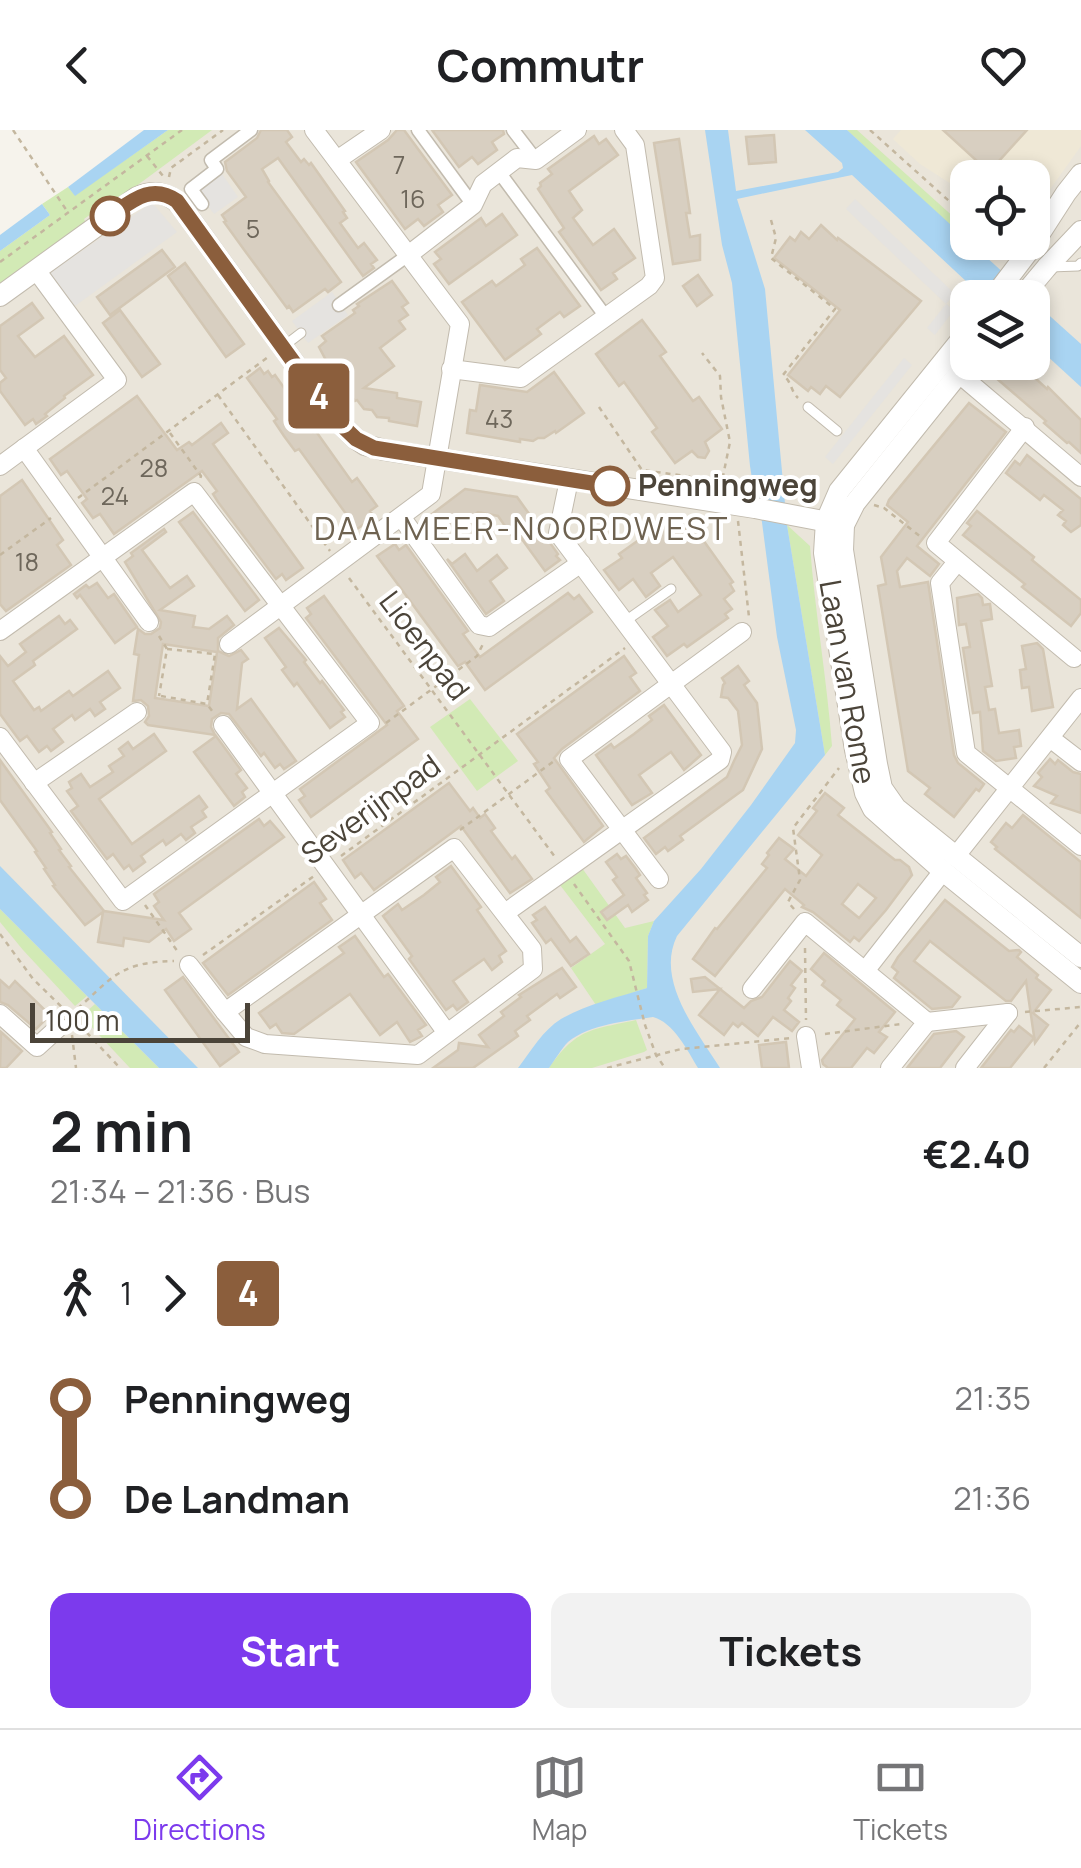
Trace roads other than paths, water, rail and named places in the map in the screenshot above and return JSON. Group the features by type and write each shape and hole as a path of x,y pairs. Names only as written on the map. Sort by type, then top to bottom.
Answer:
{"street":[{"path":"202,204 190,189 217,169 210,160 251,130"},
{"path":"229,644 431,494 460,324 314,130"},
{"path":"336,160 381,130"},
{"path":"418,130 474,206"},
{"path":"514,130 536,160"},
{"path":"339,305 474,206 482,184 498,172 518,158 536,160 578,130"},
{"path":"451,368 522,378 656,278 635,145 624,130"},
{"path":"498,172 606,317"},
{"path":"1007,280 1081,174"},
{"path":"0,296 137,197 160,187 180,204 334,418 356,439 374,448 835,523"},
{"path":"1036,280 1081,232"},
{"path":"0,466 117,380 36,270"},
{"path":"835,523 839,490 950,371"},
{"path":"835,523 858,499 950,373"},
{"path":"972,380 1081,476"},
{"path":"1025,428 936,543 1079,657"},
{"path":"24,448 149,622"},
{"path":"505,913 720,760 722,752 558,533 569,480"},
{"path":"0,631 194,492 370,723 123,901 0,737"},
{"path":"402,518 479,624 490,627 580,564"},
{"name":"Laan van Rome","path":"835,523 824,553 857,760 873,809 1081,958"},
{"name":"Laan van Rome","path":"835,523 843,550 880,783 896,808 949,864 1081,982"},
{"path":"957,562 940,583 966,753 1081,846"},
{"path":"658,879 569,759 742,632"},
{"path":"865,971 1081,698"},
{"path":"34,783 137,712"},
{"path":"223,725 447,1033"},
{"path":"1050,738 1081,762"},
{"path":"187,964 225,1012 246,1036 265,1044 418,1055 533,969 532,949 454,848 225,1012"},
{"path":"752,988 805,922 928,1022"},
{"path":"890,1068 928,1022 1008,1013 965,1068"},
{"path":"0,1014 37,1047 64,1021"},
{"path":"806,1036 811,1068"}],"lane":[{"path":"1047,267 1078,266 1081,262"},
{"path":"284,346 301,333"},
{"path":"808,407 837,430"},
{"path":"624,622 671,589"}],"water":[{"path":"144,130 168,130 75,196 68,187"},
{"path":"705,130 728,130 736,191 838,172 842,163 805,130 847,130 950,224 950,260 989,260 1011,280 965,280 852,175 737,199 765,289 787,525 825,755 677,936 671,970 675,988 690,1022 720,1068 698,1068 673,1031 653,1017 587,1031 565,1045 549,1068 518,1068 561,1019 647,988 648,936 654,921 701,869 795,743 758,492 750,466 732,283 722,245"},
{"path":"42,204 50,215 0,251 0,235"},
{"path":"1050,316 1081,344 1081,387 1050,359"},
{"path":"0,866 198,1068 159,1068 0,909"}],"place":[{"name":"Penningweg","path":"610,486"}],"district":[{"name":"DAALMEER-NOORDWEST","path":"522,529"}]}
